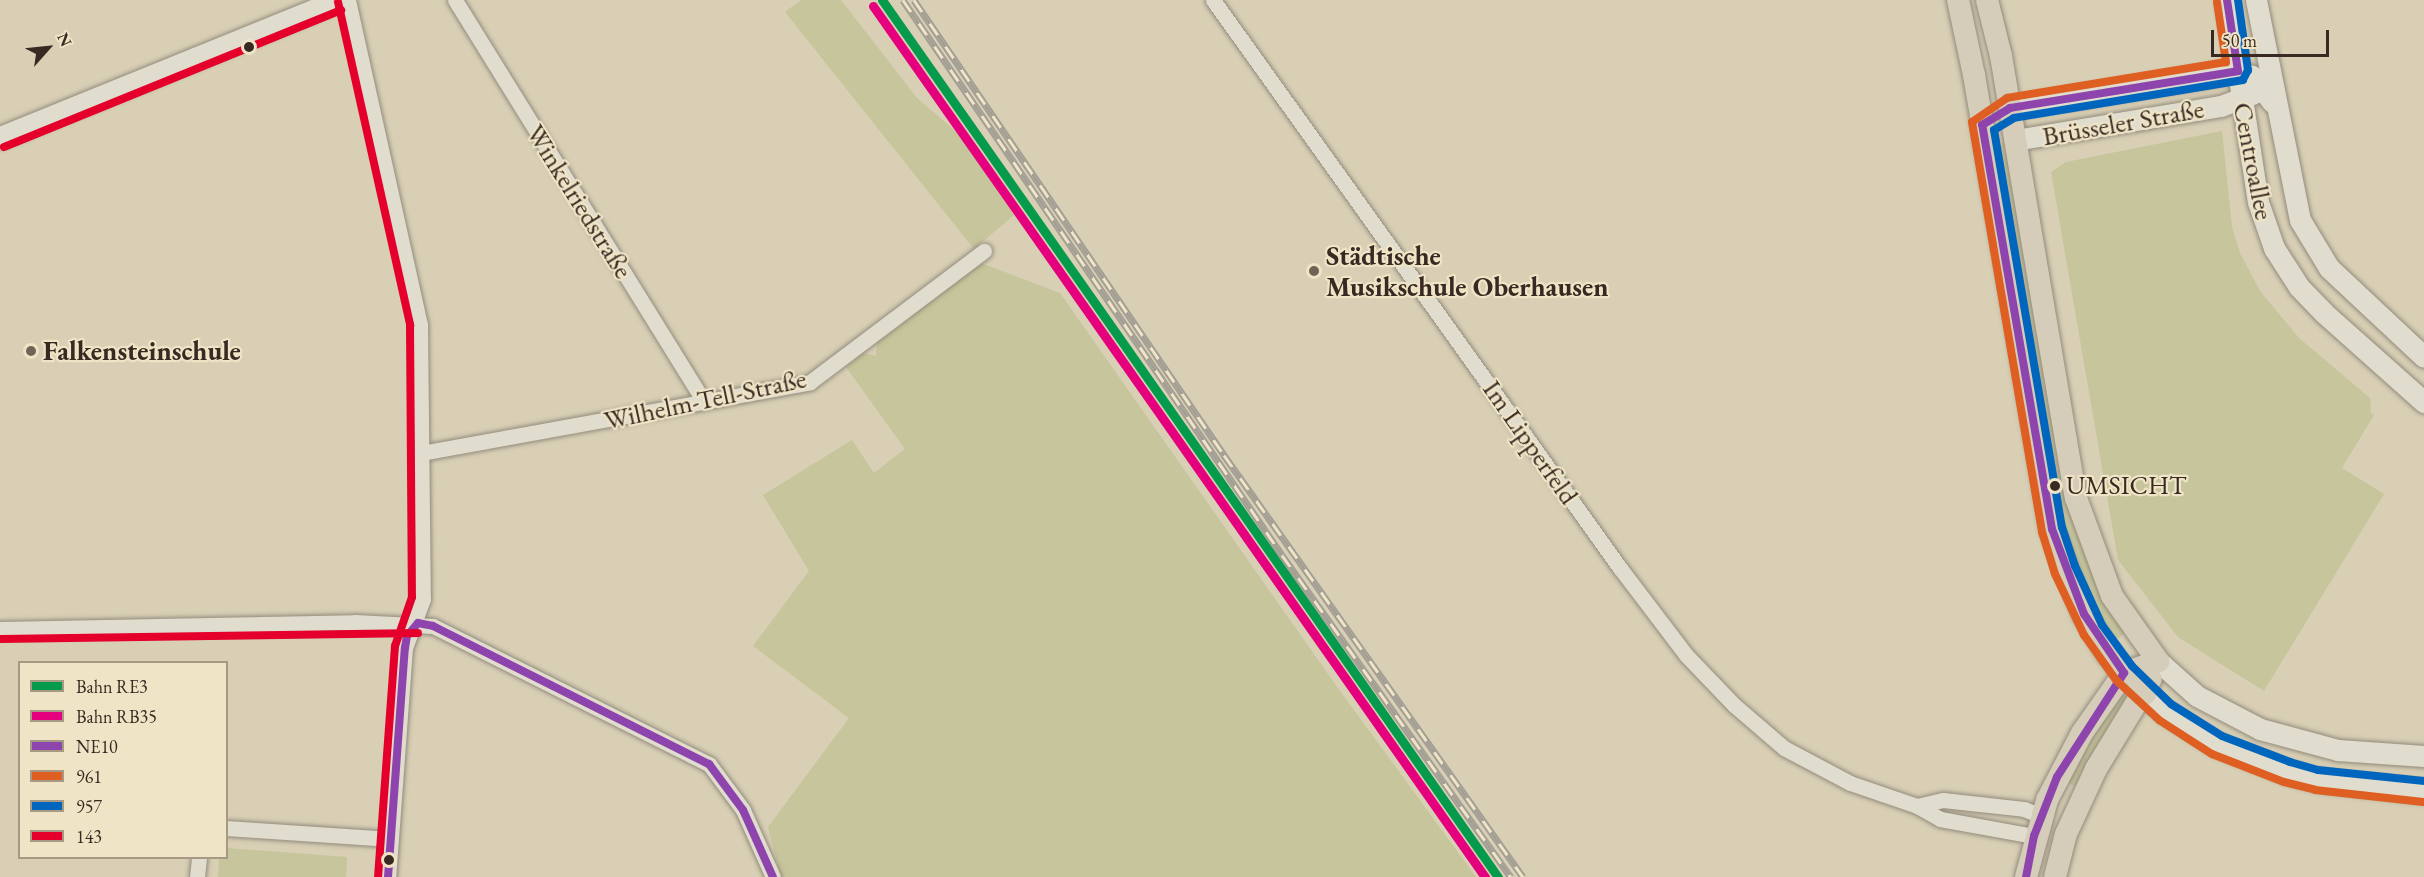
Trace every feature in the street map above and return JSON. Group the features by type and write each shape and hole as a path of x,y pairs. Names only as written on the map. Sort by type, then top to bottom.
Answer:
{"main road":[{"path":"1958,0 2052,529 2084,614 2124,673 2145,694"},
{"path":"1987,0 2010,108 2076,498 2112,596 2158,661"},
{"path":"1982,125 2010,108"},
{"path":"1982,125 2015,140"},
{"path":"2026,877 2038,826 2067,756 2124,673 2158,661"},
{"path":"2055,877 2066,834 2101,761 2145,694 2158,661"},
{"path":"2038,826 2066,834"}],"street":[{"path":"0,137 337,0"},
{"path":"348,0 419,317 423,599 418,623 407,636 405,648 387,877"},
{"name":"Winkelriedstraße","path":"455,0 704,402"},
{"name":"Im Lipperfeld","path":"1213,0 1686,655 1753,724 1784,748 1850,783 1917,806 1940,819 2038,826"},
{"name":"Centroallee","path":"2227,0 2261,216 2285,267 2324,313 2424,402"},
{"name":"Centroallee","path":"2256,0 2265,77 2276,108 2294,202 2314,246 2338,279 2424,357"},
{"path":"2238,71 2265,77"},
{"name":"Brüsseler Straße","path":"2010,108 2238,71"},
{"name":"Brüsseler Straße","path":"2015,140 2242,100 2265,77"},
{"name":"Wilhelm-Tell-Straße","path":"422,453 810,382 984,251"},
{"path":"0,629 418,623 433,626 709,764 743,810 773,877"},
{"path":"2158,661 2197,696 2260,729 2328,748 2424,756"},
{"path":"2145,694 2165,712 2217,745 2287,772 2316,780 2424,793"},
{"name":"Im Lipperfeld","path":"1917,806 1943,800 2024,809 2038,826"},
{"path":"228,828 391,839"},
{"path":"197,877 199,859"}],"green space":[{"path":"801,0 841,0 917,98 960,135 1014,215 974,249 785,12"},
{"path":"2222,131 2232,227 2240,253 2260,291 2299,338 2370,398 2371,413 2374,415 2342,468 2384,494 2264,691 2178,637 2118,560 2051,172 2066,162"},
{"path":"2004,139 2063,469 2128,632 2111,642 2098,622 2065,544 1997,158"},
{"path":"981,263 1060,293 1335,684 1476,877 781,877 768,827 849,718 753,646 809,571 763,495 852,440 874,473 905,449 846,367 863,353 876,356 877,343"},
{"path":"2121,693 2130,698 2075,786 2064,782"},
{"path":"228,848 347,857 346,877 218,877 219,859 228,859"}],"railway":[{"path":"903,0 1282,555 1511,877"},
{"path":"914,0 1224,455 1523,877"}],"rail line":[{"name":"RE3","path":"882,0 1498,877"},
{"name":"RB35","path":"873,6 1485,877"}],"transit line":[{"name":"NE10","path":"2026,877 2034,836 2057,777 2124,673 2084,614 2052,529 1982,125 2010,108 2238,71 2227,0"},
{"name":"957","path":"2238,0 2248,70 2243,80 2014,118 1994,130 2062,527 2075,566 2102,625 2132,666 2171,704 2222,736 2290,762 2318,770 2424,781"},
{"name":"143","path":"338,2 410,325 412,597 395,646 378,876"},
{"name":"961","path":"2217,2 2226,62 2007,98 1972,122 2042,532 2055,574 2084,635 2116,680 2159,720 2212,754 2284,782 2315,790 2423,802"},
{"name":"143","path":"4,147 341,10"},
{"name":"NE10","path":"418,623 433,626 709,764 743,810 773,877"},
{"name":"NE10","path":"388,877 405,648 407,636 418,623"},
{"name":"143","path":"0,639 418,633"}],"place":[{"name":"Städtische Musikschule Oberhausen","path":"1314,271"},
{"name":"Falkensteinschule","path":"31,351"},
{"name":"UMSICHT","path":"2055,486"}]}
